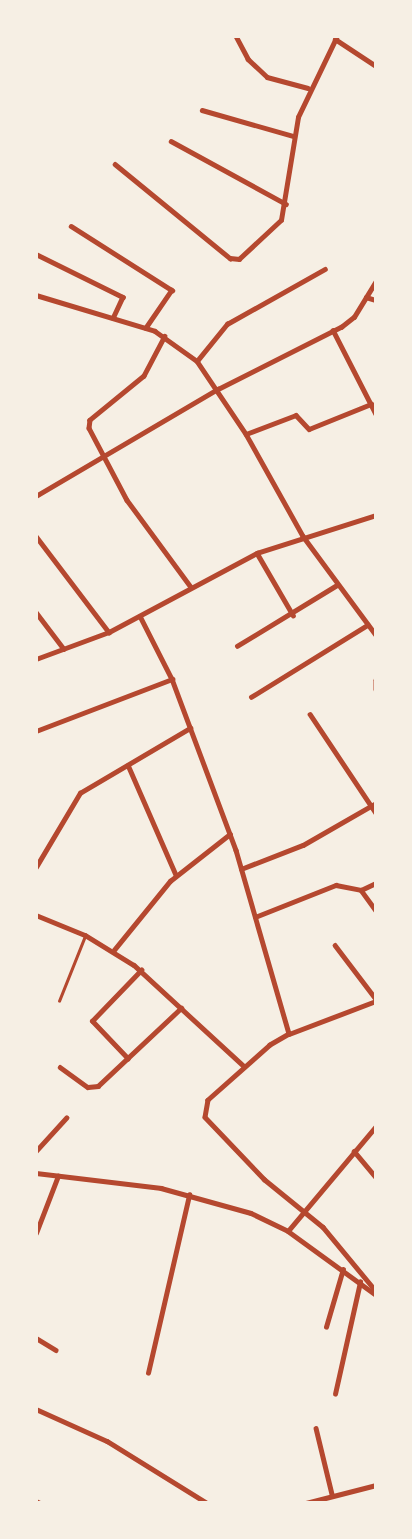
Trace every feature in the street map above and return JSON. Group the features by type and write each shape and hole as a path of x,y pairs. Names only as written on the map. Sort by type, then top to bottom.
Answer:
{"street":[{"path":"236,36 248,59 267,77 308,88"},
{"path":"115,164 234,260 273,232 286,204 293,136 308,88 336,38 376,66"},
{"path":"202,110 293,136"},
{"path":"171,141 286,204"},
{"path":"70,226 172,290 146,328"},
{"path":"36,254 123,297 113,318"},
{"path":"197,361 227,324 325,269"},
{"path":"36,496 218,389 334,330 354,317 376,281"},
{"path":"36,295 146,328 165,336 197,361 218,389 246,434 303,536 337,585 376,635"},
{"path":"366,297 376,300"},
{"path":"334,330 376,414"},
{"path":"165,336 134,388 90,420 101,458 142,522 191,587"},
{"path":"246,434 296,415 312,428 371,404"},
{"path":"36,659 109,632 191,587 257,554 303,536 376,515"},
{"path":"36,536 109,632"},
{"path":"257,554 293,615"},
{"path":"237,646 293,615 337,585"},
{"path":"36,612 64,649"},
{"path":"140,616 172,679 230,834 289,1034"},
{"path":"252,697 367,625"},
{"path":"36,731 172,679"},
{"path":"376,680 376,689"},
{"path":"310,714 373,804 376,813"},
{"path":"36,867 74,800 190,728"},
{"path":"128,765 176,875"},
{"path":"241,869 303,845 373,804"},
{"path":"114,950 176,875 230,834"},
{"path":"255,917 336,885 361,890 376,883"},
{"path":"361,890 376,911"},
{"path":"36,915 85,935 114,950 141,970 244,1066"},
{"path":"335,945 376,1000 289,1034 244,1066 208,1100 205,1117 257,1173 304,1212 345,1250 376,1291"},
{"path":"128,1059 92,1021 141,970"},
{"path":"60,1067 94,1088 128,1059 181,1008"},
{"path":"36,1151 66,1118"},
{"path":"288,1231 376,1126"},
{"path":"354,1151 376,1177"},
{"path":"36,1173 189,1195 251,1213 288,1231 343,1269 376,1295"},
{"path":"36,1233 58,1176"},
{"path":"148,1373 189,1195"},
{"path":"326,1327 343,1269"},
{"path":"335,1394 360,1282"},
{"path":"36,1338 56,1350"},
{"path":"36,1409 108,1441 207,1503"},
{"path":"316,1428 332,1494"},
{"path":"306,1503 323,1500 332,1494 376,1485"}],"lane":[{"path":"59,1001 85,935"}]}
